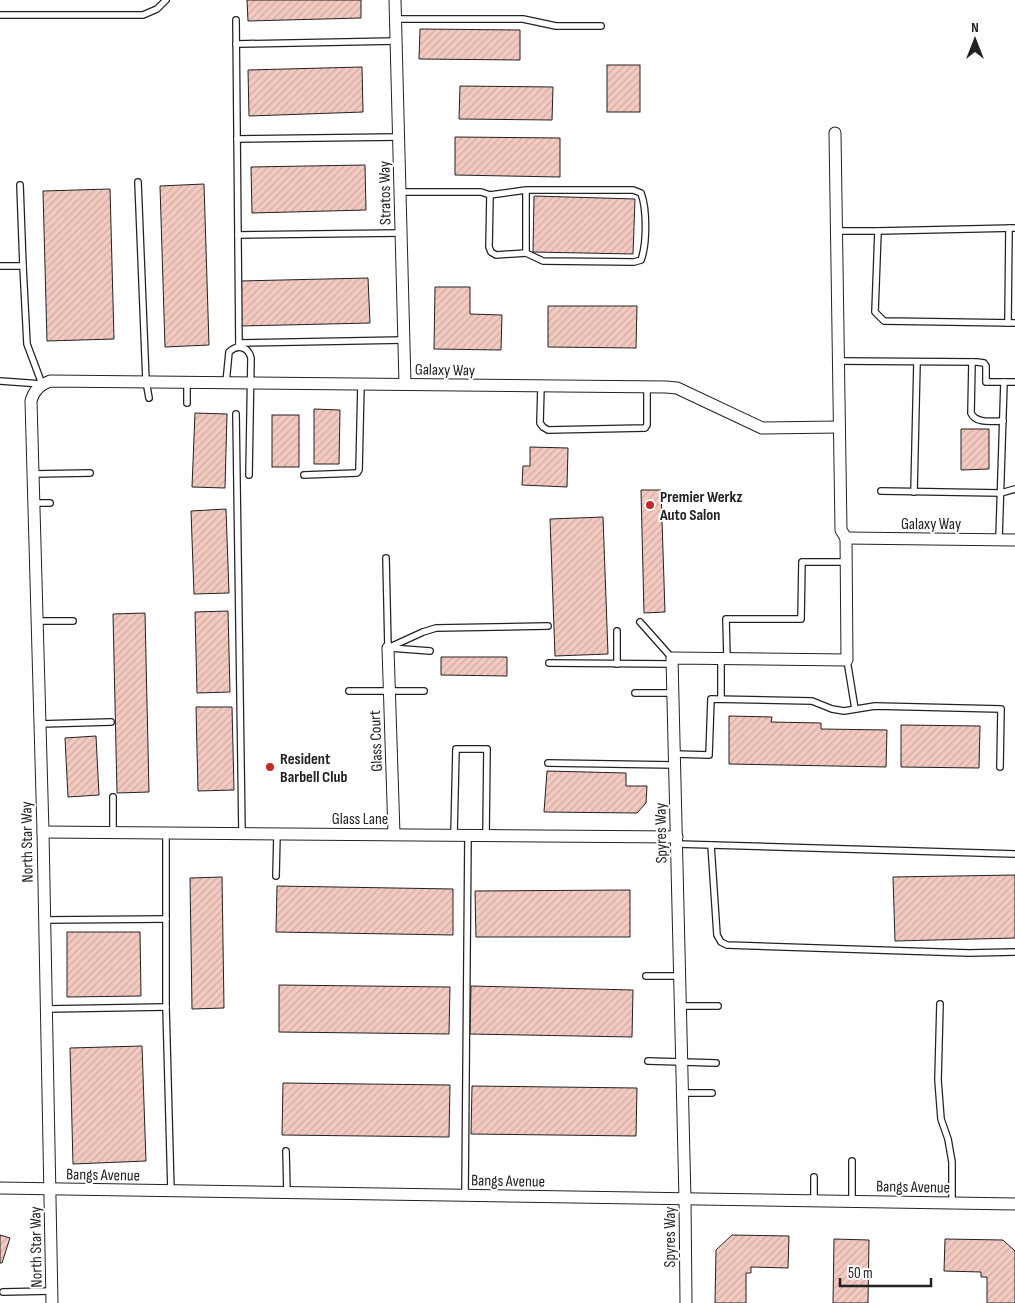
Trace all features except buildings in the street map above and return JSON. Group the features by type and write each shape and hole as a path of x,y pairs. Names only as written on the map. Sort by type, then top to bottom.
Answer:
{"street":[{"name":"Stratos Way","path":"395,0 405,384"},
{"path":"672,661 724,658 847,660 846,538 841,530 836,133"},
{"name":"Galaxy Way","path":"42,384 50,381 146,381 677,388 762,428 839,428"},
{"name":"North Star Way","path":"42,384 33,393 31,401 43,832 52,1297"},
{"name":"Galaxy Way","path":"846,538 1015,540"},
{"name":"Glass Court","path":"388,648 394,834"},
{"name":"Spyres Way","path":"672,661 683,1093 686,1303"},
{"name":"Glass Lane","path":"43,832 486,835 677,840"},
{"name":"Bangs Avenue","path":"0,1188 1015,1204"}],"lane":[{"path":"0,16 143,16 157,9 166,0"},
{"path":"396,19 524,19 556,26 601,26"},
{"path":"236,20 239,345"},
{"path":"236,44 396,42"},
{"path":"237,139 398,137"},
{"path":"138,182 146,381 149,398"},
{"path":"0,381 42,384 27,344 20,185"},
{"path":"400,192 480,192 490,196 526,190 633,190 641,193 644,202 644,250 641,260 634,262 544,260 526,253 496,255 491,252 489,247 490,196"},
{"path":"526,190 526,253"},
{"path":"837,231 1012,228 1008,323"},
{"path":"878,231 875,312 884,322 1015,323"},
{"path":"238,234 401,233"},
{"path":"0,266 23,266"},
{"path":"226,383 228,356 232,349 239,345 404,340"},
{"path":"239,345 250,354 249,475"},
{"path":"839,361 984,363 986,366 986,382 1015,382"},
{"path":"914,492 917,362"},
{"path":"972,362 971,413 973,417 977,421 1003,421"},
{"path":"187,382 187,403"},
{"path":"999,539 1004,382"},
{"path":"304,475 357,473 361,384"},
{"path":"541,386 540,423 548,430 645,428 647,425 647,387"},
{"path":"236,414 242,833"},
{"path":"33,474 90,473"},
{"path":"881,491 1001,493 1015,490"},
{"path":"34,504 50,503"},
{"path":"386,558 388,648"},
{"path":"721,699 726,619 801,619 802,562 846,562"},
{"path":"37,621 73,621"},
{"path":"640,622 672,661"},
{"path":"388,648 436,628 548,626"},
{"path":"616,631 617,664"},
{"path":"388,648 430,651"},
{"path":"847,660 855,709"},
{"path":"549,663 617,664 672,661"},
{"path":"349,691 424,691"},
{"path":"635,693 673,693"},
{"path":"548,763 675,759 709,755 710,699 721,699 812,701 832,709 844,711 874,706 1001,710 1000,767"},
{"path":"40,724 111,722"},
{"path":"454,835 456,749 487,749 486,835"},
{"path":"113,797 114,832"},
{"path":"166,833 166,1007 171,1191"},
{"path":"276,876 277,833"},
{"path":"465,1196 468,835"},
{"path":"677,840 711,844 1015,854"},
{"path":"711,844 717,935 721,942 727,945 969,953 1015,952"},
{"path":"44,920 166,919"},
{"path":"646,976 680,976"},
{"path":"940,1004 938,1080 941,1119 948,1140 952,1162 952,1203"},
{"path":"681,1006 718,1006"},
{"path":"46,1009 166,1007"},
{"path":"648,1061 716,1063"},
{"path":"683,1093 712,1093"},
{"path":"286,1151 287,1193"},
{"path":"852,1161 852,1201"},
{"path":"814,1176 814,1200"},
{"path":"3,1292 52,1297"}],"place":[{"name":"Premier Werkz Auto Salon","path":"650,505"},
{"name":"Resident Barbell Club","path":"270,767"}]}
